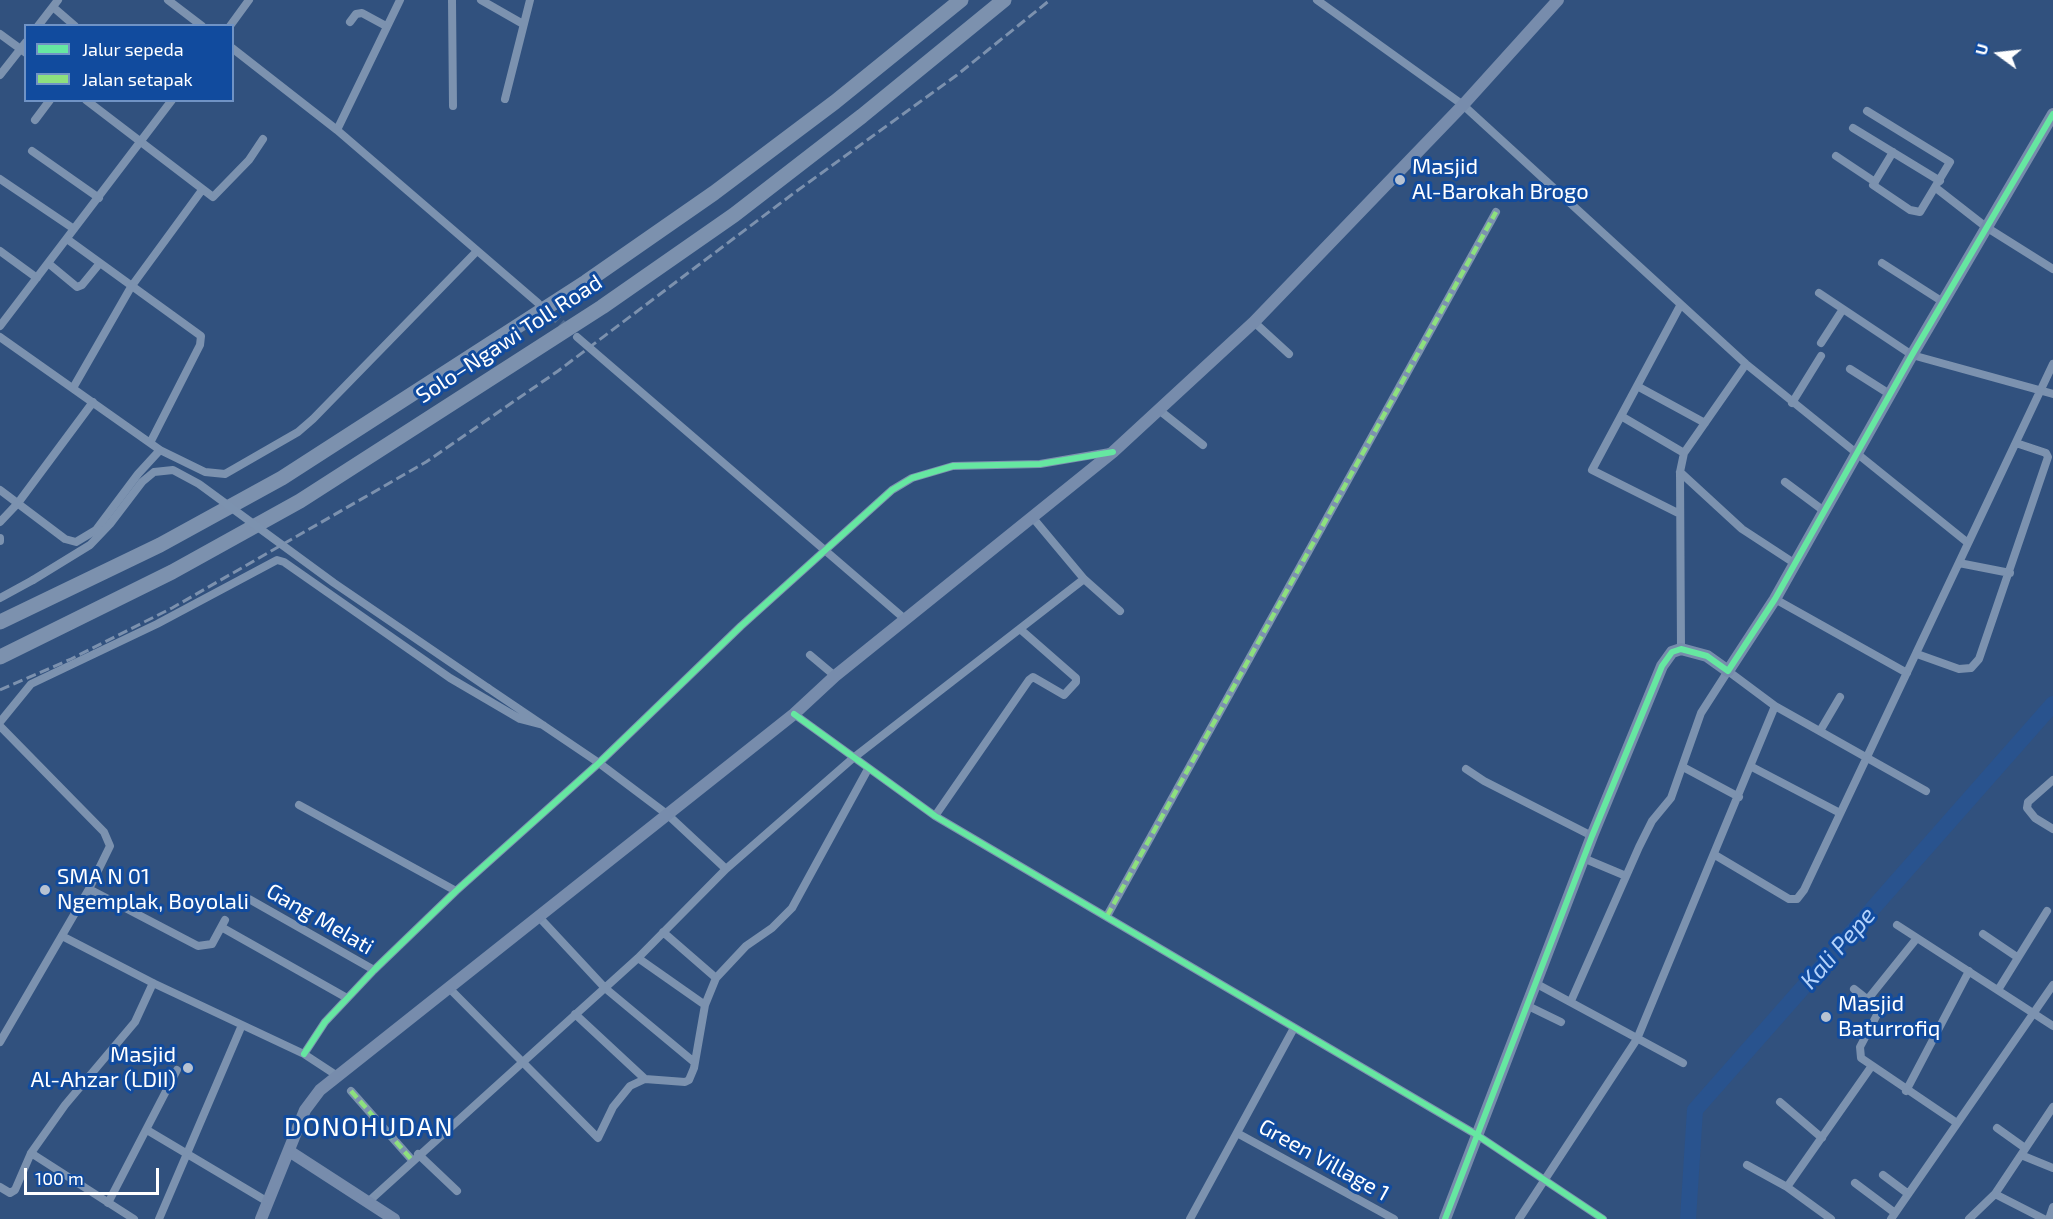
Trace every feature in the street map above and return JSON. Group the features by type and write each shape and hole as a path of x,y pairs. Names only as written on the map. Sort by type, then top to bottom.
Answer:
{"highway":[{"name":"Solo–Ngawi Toll Road","path":"0,622 160,545 282,477 567,295 723,186 835,102 961,0"},
{"name":"Solo–Ngawi Toll Road","path":"0,657 172,572 300,501 602,307 734,215 862,116 1004,0"}],"main road":[{"path":"261,1219 311,1100 336,1075 794,714 835,676 1113,452 1254,322 1463,105 1558,0"},
{"path":"1445,1219 1583,858 1662,666 1672,652 1681,649 1707,656 1728,671 1775,599 1912,355 2053,114"},
{"path":"289,1151 394,1219"}],"street":[{"path":"168,0 199,24"},
{"path":"231,24 249,0"},
{"path":"337,130 400,0"},
{"path":"452,0 453,106"},
{"path":"481,0 523,24"},
{"path":"505,99 530,0"},
{"path":"1317,0 1364,31 1463,105 1680,306 1792,404 1857,451 1968,543"},
{"path":"39,24 55,3 73,24"},
{"path":"350,22 356,14 362,13 386,26"},
{"path":"0,34 24,48 0,75"},
{"path":"234,50 337,130 538,303"},
{"path":"35,120 48,102"},
{"path":"89,102 202,190 215,197 249,160 263,139"},
{"path":"0,326 171,102"},
{"path":"1867,111 1947,158 1949,166 1920,212 1916,212 1873,186 1893,152"},
{"path":"1853,128 1893,152 1938,184 1986,227 2053,269"},
{"path":"32,151 99,198"},
{"path":"1836,156 1875,182"},
{"path":"0,179 74,229"},
{"path":"74,388 131,287 202,190"},
{"path":"1107,916 1496,212"},
{"path":"67,239 201,336 200,345 150,443"},
{"path":"0,251 37,278"},
{"path":"0,337 160,450 205,472 225,474 298,432 477,251"},
{"path":"48,263 77,287 82,285 99,263"},
{"path":"1882,263 1943,302"},
{"path":"1819,293 1912,355 2053,394"},
{"path":"1680,306 1592,470 1680,514"},
{"path":"1821,343 1843,309"},
{"path":"1254,322 1289,354"},
{"path":"577,337 906,620"},
{"path":"1792,404 1821,356"},
{"path":"1681,649 1680,472 1684,453 1746,364"},
{"path":"1715,855 1790,899 1797,899 1804,890 2053,364"},
{"path":"1850,369 1890,395"},
{"path":"1637,386 1705,423"},
{"path":"0,522 18,503 93,402"},
{"path":"1159,410 1203,445"},
{"path":"1621,416 1684,453"},
{"path":"1917,654 1959,669 1967,669 1976,664 2010,573 2048,457 2046,453 2016,443"},
{"path":"0,490 65,539 76,542 96,530 138,474 160,450"},
{"path":"303,1054 325,1022 347,998 456,891 599,763 741,626 869,509 912,478 953,466 1040,464 1113,452"},
{"path":"0,598 90,545 154,472 173,470 199,484 334,583 599,763 668,815 726,869"},
{"path":"1680,472 1742,529 1794,563"},
{"path":"1785,482 1824,511"},
{"path":"1033,518 1084,579 1120,610"},
{"path":"0,1042 108,854 109,839 0,724 31,684 157,624 277,560 284,562 450,678 520,719 543,725"},
{"path":"1959,562 2010,573"},
{"path":"368,1202 415,1157 638,958 726,869 852,759 1084,579"},
{"path":"1775,599 1907,673"},
{"path":"934,816 1029,680 1033,677 1064,695 1076,682 1076,678 1020,629"},
{"path":"810,655 835,676"},
{"path":"1571,1001 1652,821 1666,806 1683,767 1701,713 1728,671 1775,706 1926,791"},
{"path":"1820,731 1840,697"},
{"path":"1519,1219 1637,1039 1752,767 1775,706"},
{"path":"794,714 852,759 934,816 1477,1135 1544,1182 1603,1219"},
{"path":"1683,767 1739,798"},
{"path":"1752,767 1840,813"},
{"path":"448,987 598,1138 620,1095 630,1086 645,1079 685,1082 693,1072 705,1005 716,978 746,946 785,916 868,769"},
{"path":"1466,769 1484,781 1592,836"},
{"path":"2053,780 2028,802 2027,808 2035,818 2053,829"},
{"path":"299,805 456,891"},
{"path":"1583,858 1626,876"},
{"path":"89,889 198,946 212,944 224,924 347,998"},
{"name":"Gang Melati","path":"249,899 374,970"},
{"path":"1998,990 2047,912"},
{"path":"538,916 605,988 694,1062"},
{"path":"1897,925 2053,1026"},
{"path":"663,932 716,978"},
{"path":"1983,934 2017,957"},
{"path":"62,936 153,983 303,1054 336,1075"},
{"path":"1868,999 1917,938"},
{"path":"638,958 705,1005"},
{"path":"1906,1091 1968,970"},
{"path":"0,1187 10,1193 15,1190 31,1153 65,1105 135,1022 153,983"},
{"path":"1535,983 1683,1063"},
{"path":"1855,1183 1893,1216 2053,985"},
{"path":"1854,989 1878,1008 1879,1015 1858,1053 1871,1067 1957,1123"},
{"path":"1526,1005 1561,1022"},
{"path":"575,1014 645,1079"},
{"path":"159,1219 242,1025"},
{"path":"1190,1219 1294,1028"},
{"path":"1786,1187 1871,1067"},
{"path":"108,1203 177,1070"},
{"path":"351,1091 415,1157 457,1191"},
{"path":"1780,1102 1822,1138"},
{"path":"1969,1219 1995,1194 2053,1107"},
{"path":"1996,1128 2023,1151 2053,1168"},
{"path":"147,1130 185,1155 268,1202"},
{"name":"Green Village 1","path":"1237,1133 1394,1219"},
{"path":"31,1153 134,1219"},
{"path":"1747,1165 1786,1187 1831,1219"},
{"path":"1883,1175 1907,1193"},
{"path":"1995,1194 2044,1219"},
{"path":"2049,1219 2053,1207"}],"waterway":[{"name":"Kali Pepe","path":"1688,1219 1695,1110 2053,704"}],"tunnel":[{"path":"543,307 569,330"}],"railway":[{"path":"0,690 71,659 172,608 426,462 558,371 794,193 957,75 1050,0"}],"marked path":[{"path":"1107,916 1496,212"},
{"path":"351,1091 412,1160"}],"cycle path":[{"path":"1445,1219 1592,836 1662,666 1672,652 1681,649 1707,656 1728,671 1775,599 1912,355 2053,114"},
{"path":"304,1054 325,1022 374,970 456,891 599,763 741,626 892,490 912,478 953,466 1040,464 1113,452"},
{"path":"794,714 935,816 1477,1135 1603,1219"}],"place":[{"name":"Masjid Al-Barokah Brogo","path":"1400,180"},
{"name":"SMA N 01 Ngemplak, Boyolali","path":"45,890"},
{"name":"Masjid Baturrofiq","path":"1826,1017"},
{"name":"Masjid Al-Ahzar (LDII)","path":"188,1068"}],"district":[{"name":"DONOHUDAN","path":"369,1127"}]}
